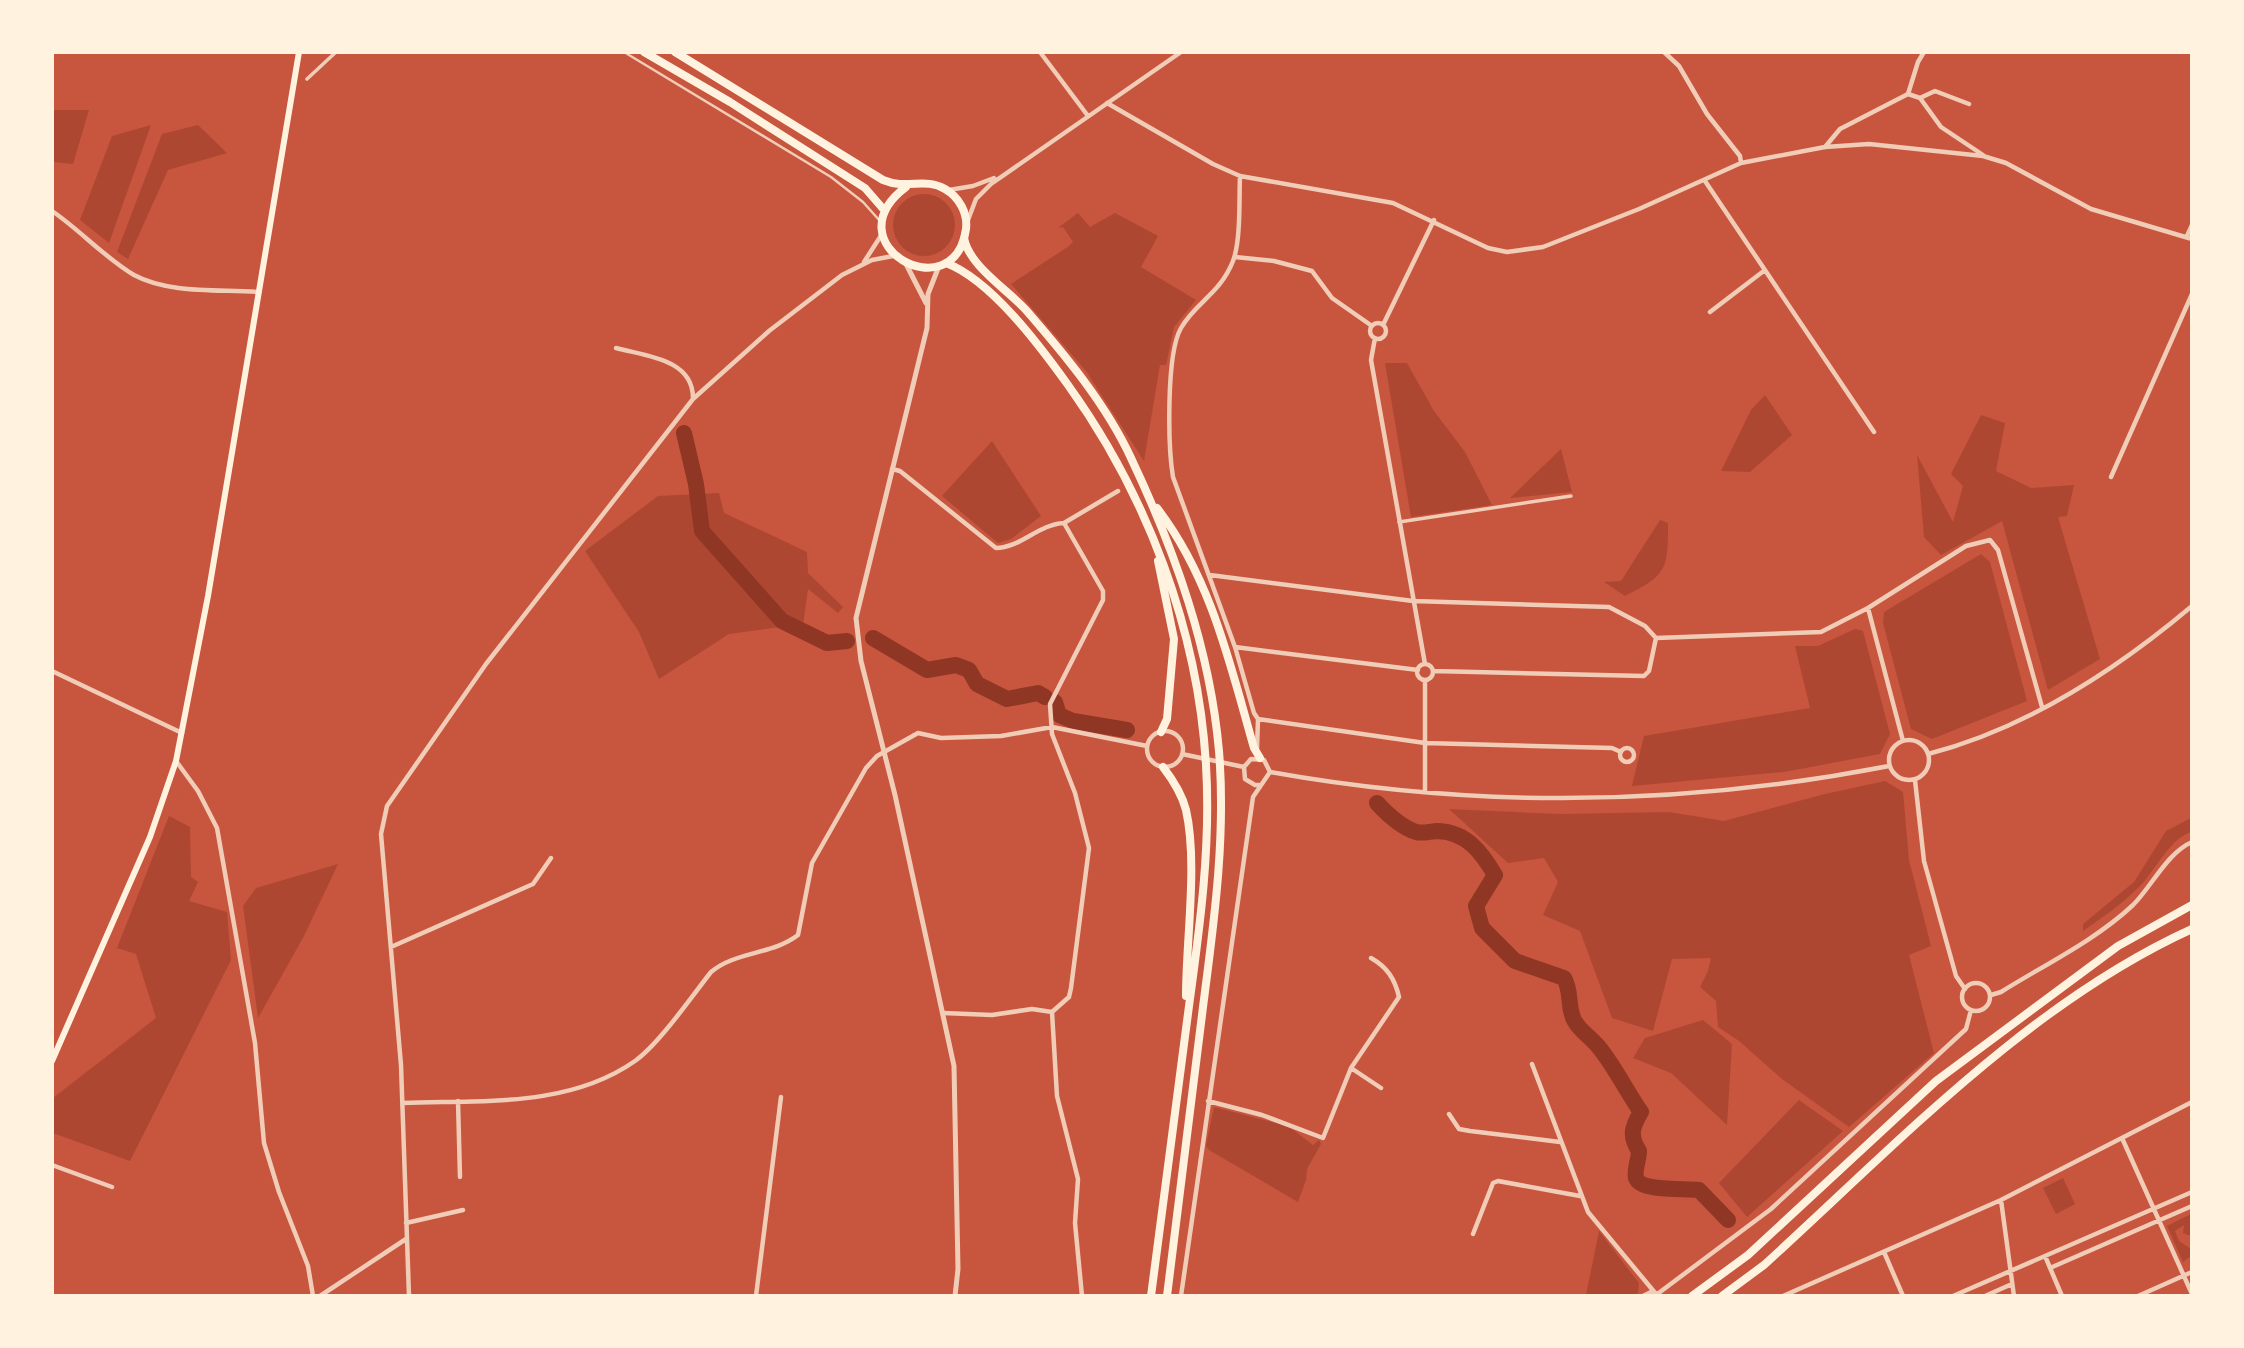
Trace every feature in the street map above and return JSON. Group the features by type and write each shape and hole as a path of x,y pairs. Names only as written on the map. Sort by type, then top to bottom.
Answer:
{"highway":[{"path":"644,52 730,102 865,188 885,211"},
{"path":"675,52 867,172 906,187"},
{"path":"926,183 948,190 962,205 966,225 964,238 956,254 942,264 925,268 906,264 893,256 882,228 885,211 891,200 906,187 926,183"},
{"path":"964,238 971,256 1024,309 1099,403 1152,501 1194,564 1211,605 1259,756"},
{"path":"942,264 972,276 1054,365 1086,410 1115,459 1156,545 1188,648 1205,748 1207,828 1203,902 1151,1296"},
{"path":"1152,501 1187,593 1202,646 1220,767 1221,826 1216,902 1167,1296"},
{"path":"1156,545 1160,578 1172,616 1174,639 1167,719 1161,732"},
{"path":"1163,767 1176,784 1186,809 1189,835 1187,1027"},
{"path":"1692,1296 1748,1255 1936,1081 2118,946 2192,905"},
{"path":"1722,1296 1764,1265 2003,1047 2161,942 2192,929"}],"main road":[{"path":"52,1061 150,837 176,761 299,52"}],"street":[{"path":"307,79 337,52"},
{"path":"1040,52 1088,116"},
{"path":"966,225 976,199 1002,176 1181,52"},
{"path":"1664,52 1679,66 1707,114 1740,156 1741,163"},
{"path":"1825,147 1840,130 1908,94 1924,52"},
{"path":"1920,98 1936,91 1969,104"},
{"path":"1908,94 1920,98 1941,128 1983,156"},
{"path":"1107,103 1213,164 1240,176 1393,203 1434,220 1488,248 1528,251 1705,181 1741,163 1825,147 1869,144 1983,156 2006,163 2091,209 2189,237 2192,225"},
{"path":"948,190 973,186 1002,176"},
{"path":"1181,1296 1253,797 1270,772 1268,764 1259,756 1258,719 1235,647 1173,477 1171,404 1174,350 1182,326 1223,284 1235,257 1240,176"},
{"path":"1705,181 1874,432"},
{"path":"52,211 133,274 149,281 172,286 258,292"},
{"path":"1375,338 1384,336 1383,325 1434,220"},
{"path":"860,266 882,228"},
{"path":"409,1296 403,1102 381,834 387,806 486,664 693,399 769,331 842,275 860,266 893,256"},
{"path":"1235,257 1274,261 1312,271 1332,298 1372,326 1383,325"},
{"path":"906,264 926,303"},
{"path":"942,264 926,303 927,328 856,618 861,661 954,1066 958,1269 955,1296"},
{"path":"1710,312 1765,270"},
{"path":"2111,477 2192,294"},
{"path":"1372,326 1370,333 1375,338"},
{"path":"1375,338 1371,360 1425,664 1433,671 1644,676 1650,671 1656,638"},
{"path":"616,348 677,365 693,385 693,399"},
{"path":"891,468 900,471 996,548 1007,548 1035,531 1064,523 1118,491"},
{"path":"1399,522 1571,496"},
{"path":"943,1013 992,1014 1032,1009 1052,1012 1069,997 1089,848 1075,793 1052,727 1050,704 1103,600 1099,581 1064,523"},
{"path":"1210,575 1413,601 1609,607 1638,622 1656,638 1821,632 1868,608 1966,545 1990,540 1998,550 2042,707"},
{"path":"1928,754 1984,735 2116,666 2192,607"},
{"path":"1868,608 1903,741"},
{"path":"1235,647 1418,670 1425,664"},
{"path":"1418,670 1419,677 1425,680"},
{"path":"52,671 182,733"},
{"path":"1425,680 1430,678 1433,671"},
{"path":"1425,680 1425,792"},
{"path":"1258,719 1425,743 1612,748 1621,752"},
{"path":"403,1102 501,1100 579,1090 610,1076 637,1059 722,962 773,947 798,935 812,863 866,768 884,752 918,733 941,738 1000,736 1052,727 1147,746"},
{"path":"1161,732 1175,734 1180,740 1182,754 1171,765 1163,767 1151,760 1147,746 1154,735 1161,732"},
{"path":"1903,741 1921,744 1928,754 1927,769 1915,780 1902,780 1889,766 1893,748 1903,741"},
{"path":"1182,754 1244,767"},
{"path":"1259,756 1251,759 1244,767 1245,779 1255,785 1261,785"},
{"path":"176,761 198,790 217,828 255,1043 264,1143 279,1192 308,1266 313,1296"},
{"path":"1270,772 1425,792 1490,797 1631,799 1807,782 1889,766"},
{"path":"1915,780 1924,861 1956,976 1965,989"},
{"path":"1970,1010 1984,1009 1991,995 2001,992 2109,924 2132,906 2180,848 2192,842"},
{"path":"391,947 533,884 551,858"},
{"path":"1208,1101 1262,1115 1323,1138 1351,1068 1399,997 1383,965 1371,958"},
{"path":"1970,1010 1963,1002 1965,989 1970,984 1981,984 1991,995"},
{"path":"1643,1296 1655,1294 1771,1209 1966,1029 1970,1010"},
{"path":"1052,1012 1057,1096 1078,1179 1075,1223 1082,1296"},
{"path":"1532,1064 1588,1212 1655,1294"},
{"path":"1351,1068 1381,1088"},
{"path":"756,1296 781,1097"},
{"path":"458,1101 460,1177"},
{"path":"1783,1296 2001,1200 2192,1102"},
{"path":"1449,1114 1459,1129 1560,1142"},
{"path":"2122,1138 2192,1294"},
{"path":"52,1165 111,1187"},
{"path":"1473,1234 1493,1183 1498,1181 1581,1196"},
{"path":"1953,1296 2192,1192"},
{"path":"2001,1200 2014,1296"},
{"path":"2050,1268 2192,1206"},
{"path":"407,1223 463,1210"},
{"path":"320,1296 407,1238"},
{"path":"1884,1252 1903,1296"},
{"path":"2045,1256 2062,1296"},
{"path":"2138,1296 2192,1272"},
{"path":"1985,1296 2012,1284"}],"lane":[{"path":"624,52 831,177 863,202 882,228"}],"shaded area":[{"path":"53,110 89,110 73,164 53,162"},
{"path":"151,125 109,243 80,220 112,136"},
{"path":"198,125 227,153 168,170 128,259 117,252 162,134"},
{"path":"918,194 930,194 946,203 953,213 953,237 946,247 930,256 918,256 907,251 898,242 893,231 893,219 898,208 907,199"},
{"path":"1078,213 1090,227 1115,213 1158,236 1141,267 1196,300 1174,327 1166,365 1160,365 1144,461 1086,371 1011,284 1073,242 1063,227 1058,228"},
{"path":"1385,363 1407,363 1434,411 1465,452 1492,505 1411,517"},
{"path":"1765,395 1792,435 1750,472 1721,471 1751,410"},
{"path":"1981,415 2005,423 1996,471 2031,488 2074,485 2067,516 2058,517 2100,659 2048,690 2002,521 1941,555 1924,537 1917,455 1953,522 1963,486 1951,474"},
{"path":"992,441 1041,516 1011,539 998,543 942,496"},
{"path":"1561,449 1572,492 1510,498"},
{"path":"719,493 724,513 807,552 808,573 843,607 838,613 808,589 802,632 787,626 729,634 659,679 639,632 585,551 658,496"},
{"path":"1660,520 1668,523 1667,551 1662,569 1649,582 1625,596 1604,582 1621,581"},
{"path":"1981,554 1990,562 2027,701 1932,739 1911,729 1883,623 1884,612"},
{"path":"1855,629 1863,631 1890,734 1880,754 1784,772 1632,786 1644,736 1810,708 1795,646 1818,646"},
{"path":"1885,781 1903,792 1909,860 1931,946 1909,955 1934,1053 1849,1127 1782,1079 1739,1041 1718,1027 1716,1001 1700,987 1711,958 1672,959 1653,1031 1612,1018 1580,931 1543,915 1558,882 1544,858 1508,863 1449,809 1560,814 1669,812 1724,821"},
{"path":"169,816 190,827 191,877 198,882 189,901 227,912 231,960 130,1161 53,1133 53,1098 156,1018 136,954 117,948"},
{"path":"2191,818 2191,832 2169,848 2139,887 2083,931 2083,924 2134,882 2166,831"},
{"path":"338,864 304,936 258,1018 243,906 256,888"},
{"path":"1703,1020 1732,1044 1727,1125 1671,1073 1633,1058 1645,1038"},
{"path":"1799,1100 1843,1131 1747,1217 1719,1183"},
{"path":"1214,1107 1288,1126 1313,1145 1319,1140 1321,1144 1307,1169 1298,1202 1209,1150 1206,1146"},
{"path":"2063,1178 2075,1204 2056,1214 2043,1188"},
{"path":"2191,1214 2191,1236 2183,1233 2184,1225 2175,1231 2179,1241 2191,1249 2191,1256 2183,1262 2167,1226"},
{"path":"1599,1231 1639,1283 1638,1293 1586,1295"}],"waterway":[{"path":"684,433 696,484 702,531 782,621 827,643 847,641"},
{"path":"873,638 927,670 956,665 969,670 977,684 1007,699 1038,693 1045,697"},
{"path":"1055,702 1059,715 1073,721 1127,730"},
{"path":"1377,803 1410,830 1457,835 1472,845 1485,859 1495,875 1476,906 1482,928 1515,961 1564,978 1574,1020 1607,1058 1641,1112 1633,1132 1639,1151 1636,1178 1654,1187 1699,1190 1728,1220"}]}
